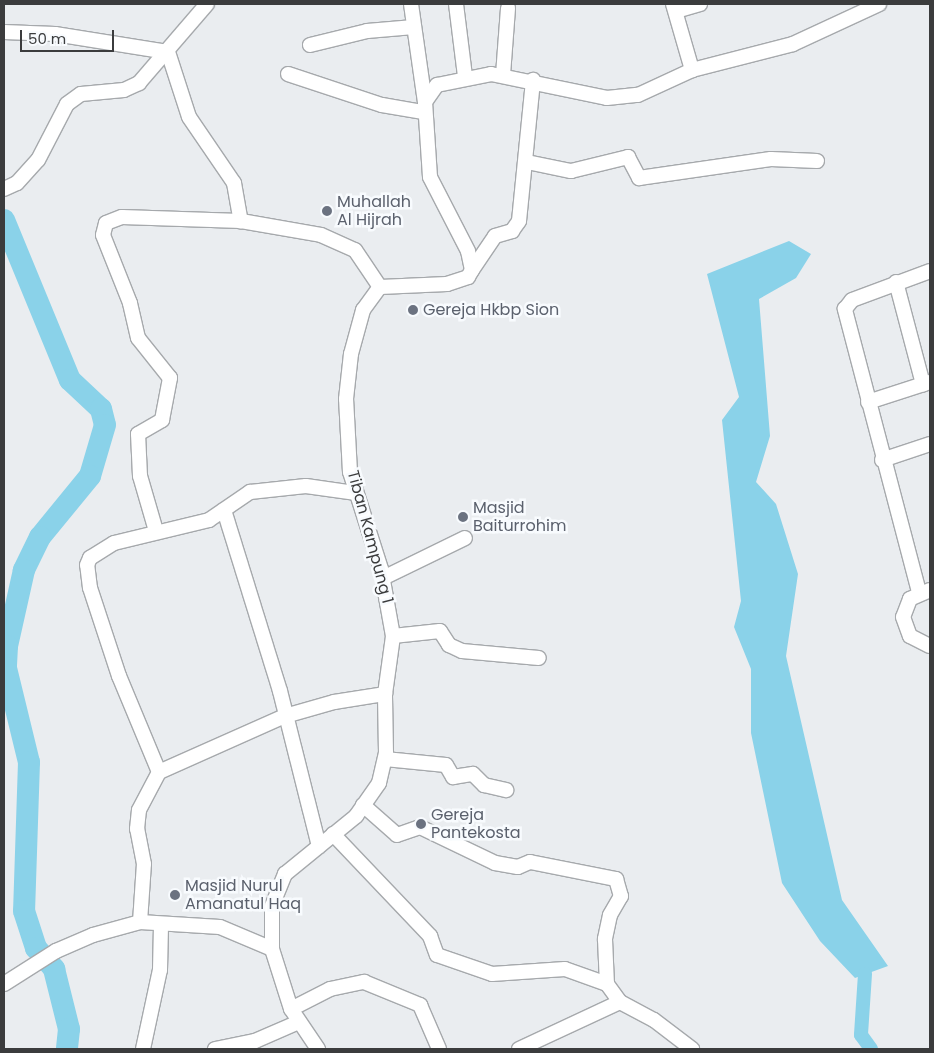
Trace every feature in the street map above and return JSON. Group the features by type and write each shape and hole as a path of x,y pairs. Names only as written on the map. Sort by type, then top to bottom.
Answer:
{"street":[{"path":"4,189 26,175 74,98 133,86 168,52 207,4"},
{"path":"411,4 424,107 430,177 468,251 472,270"},
{"path":"456,4 465,76"},
{"path":"692,70 674,8 700,4"},
{"path":"424,107 437,85 465,76 503,75 533,80 597,96 624,98 692,70 794,44 879,4"},
{"path":"503,75 508,8"},
{"path":"310,45 367,31 414,27"},
{"path":"4,32 54,34 168,52"},
{"path":"168,52 189,117 234,184 241,222"},
{"path":"288,74 382,104 424,107"},
{"path":"156,531 140,476 138,434 162,420 170,378 138,338 130,303 112,268 103,229 106,223 122,217 241,222 321,235 344,245 362,259 380,287 447,284 468,276 495,236 518,225 527,162 533,80"},
{"path":"527,162 571,172 628,157 639,178 771,159 817,161"},
{"path":"929,649 910,636 903,617 910,598 924,591 882,460 845,309 852,300 896,282 930,271"},
{"path":"868,402 927,383 896,282"},
{"name":"Tiban Kampung 1","path":"318,1049 291,1009 272,949 276,888 285,874 364,805 379,783 385,759 385,694 393,636 383,578 355,493 346,399 351,354 363,310 380,287"},
{"path":"882,460 930,444"},
{"path":"159,772 119,676 86,565 98,551 156,531 209,520 250,492 306,486 355,493"},
{"path":"224,510 285,716 318,846"},
{"path":"383,578 465,538"},
{"path":"393,636 440,631 449,645 462,651 539,658"},
{"path":"140,922 144,864 139,810 159,772 285,716 385,694"},
{"path":"385,759 446,765 453,777 473,774 484,785 506,790"},
{"path":"364,805 397,835 420,827 495,863 518,867 530,862 616,879 621,896 610,915 605,939 607,984 620,1002 684,1047"},
{"path":"333,834 430,936 432,948 444,959 492,974 565,969 607,984"},
{"path":"4,984 56,951 140,922 220,927 272,949"},
{"path":"143,1049 160,970 161,924"},
{"path":"291,1009 330,989 364,982 420,1005 439,1049"},
{"path":"520,1049 620,1002"},
{"path":"215,1049 255,1041 298,1022"}],"water":[{"path":"789,241 811,254 796,278 759,299 770,436 756,482 776,504 798,574 786,656 842,900 888,966 855,978 820,941 782,883 751,733 751,669 734,627 741,601 722,420 739,397 707,274"}],"waterway":[{"path":"4,220 70,380 101,409 105,425 90,476 40,537 24,570 7,646 6,668 29,762 24,911 36,948 54,969 69,1029 67,1049"},
{"path":"865,974 861,1035 871,1049"}],"place":[{"name":"Muhallah Al Hijrah","path":"327,211"},
{"name":"Gereja Hkbp Sion","path":"413,310"},
{"name":"Masjid Baiturrohim","path":"463,517"},
{"name":"Gereja Pantekosta","path":"421,824"},
{"name":"Masjid Nurul Amanatul Haq","path":"175,895"}]}
